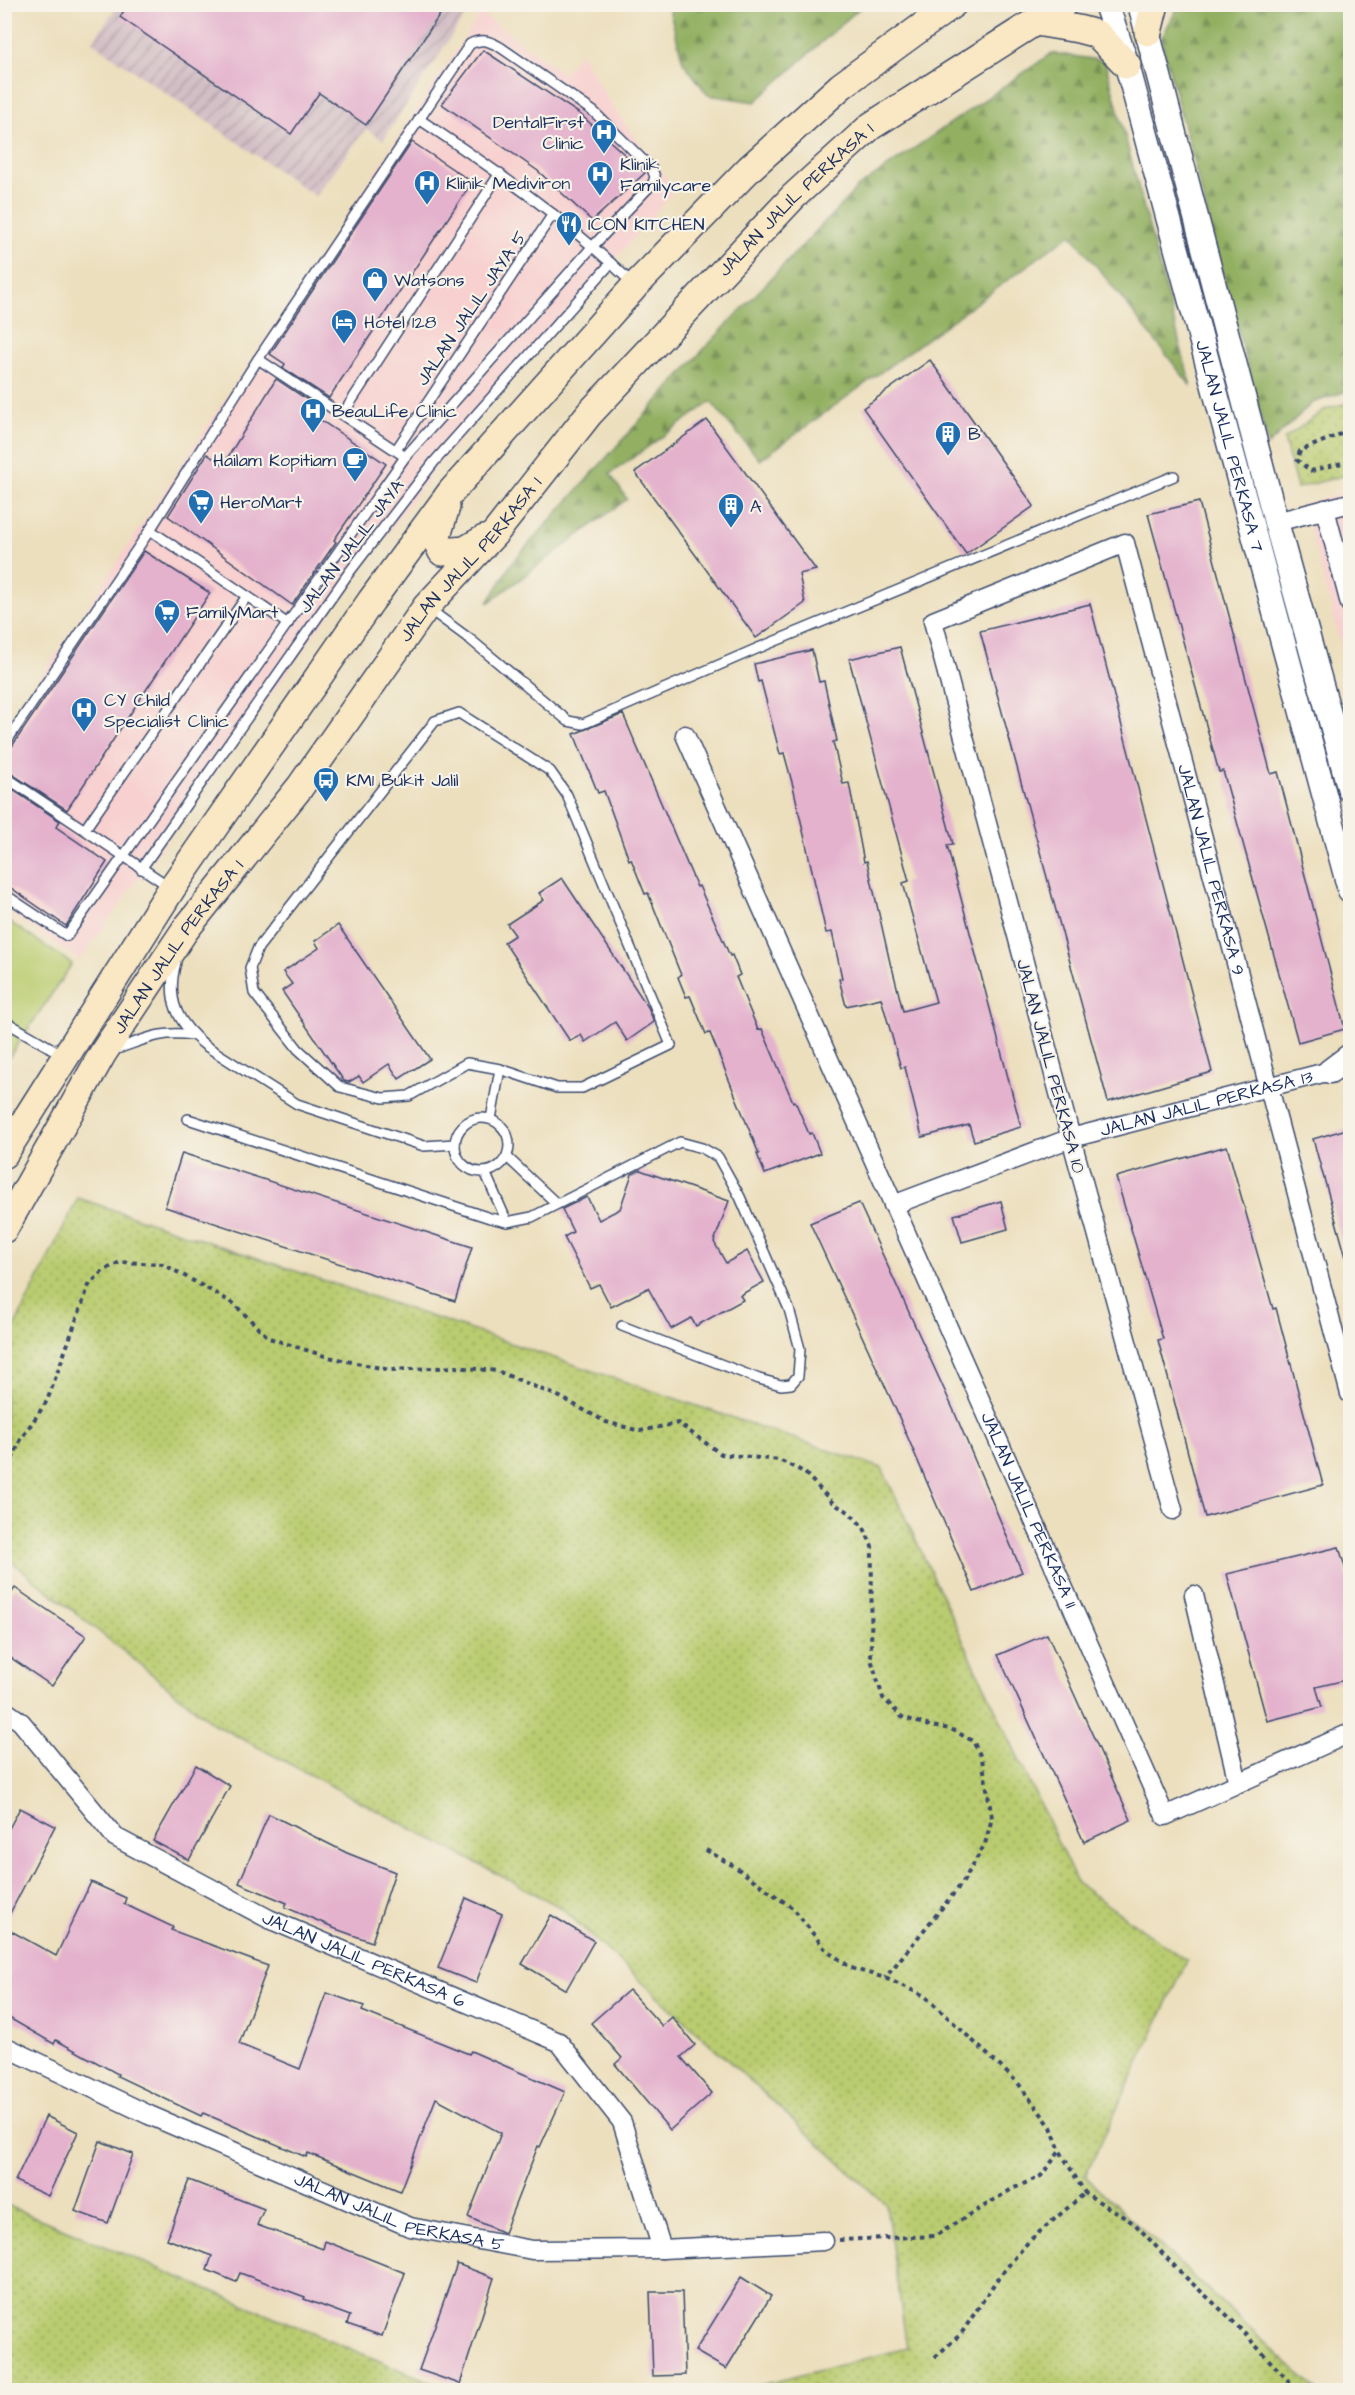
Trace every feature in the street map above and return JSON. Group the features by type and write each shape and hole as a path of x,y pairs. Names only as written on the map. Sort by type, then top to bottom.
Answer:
{"main road":[{"name":"JALAN JALIL PERKASA 1","path":"4,1154 172,888 371,601 451,492 635,286 750,168 841,86 953,4"},
{"name":"JALAN JALIL PERKASA 1","path":"5,1228 13,1194 185,930 300,787 426,607 496,532 589,414 794,196 871,126 1063,4"},
{"path":"1148,32 1155,4"},
{"path":"1036,22 1078,28 1097,34 1127,65"},
{"path":"451,492 436,539 442,552 465,550 496,532"},
{"path":"4,1125 31,1110"}],"street":[{"name":"JALAN JALIL PERKASA 7","path":"1106,4 1127,65 1350,890"},
{"name":"JALAN JALIL PERKASA 7","path":"1140,4 1276,522 1350,790"},
{"path":"1276,522 1350,503"},
{"path":"1324,509 1348,582 1350,604"},
{"name":"JALAN JALIL PERKASA 9","path":"933,621 1125,543 1350,1394"},
{"name":"JALAN JALIL PERKASA 10","path":"933,621 1173,1510"},
{"name":"JALAN JALIL PERKASA 11","path":"685,735 1165,1816 1238,1783"},
{"path":"1344,1072 1350,1056"},
{"name":"JALAN JALIL PERKASA 13","path":"893,1205 1071,1138 1269,1087 1344,1072"},
{"path":"1194,1595 1238,1783 1350,1732"},
{"name":"JALAN JALIL PERKASA 6","path":"4,1710 21,1722 115,1837 269,1919 559,2042 622,2122 662,2249"},
{"name":"JALAN JALIL PERKASA 5","path":"4,2046 149,2115 410,2227 532,2250 662,2249 824,2241"}],"lane":[{"path":"4,745 150,530 258,359 470,44 480,39 490,41 594,112 652,170 655,177 653,183 593,246 405,457 67,936 4,894"},
{"path":"419,119 500,173 593,246 635,286"},
{"path":"343,414 500,173"},
{"name":"JALAN JALIL JAYA 5","path":"396,450 553,214"},
{"name":"JALAN JALIL JAYA","path":"141,869 348,574 434,462 611,263"},
{"path":"258,359 405,457"},
{"path":"426,607 488,654 568,722 583,724 756,649 1174,476"},
{"path":"150,530 288,624"},
{"path":"85,829 247,596"},
{"path":"459,712 550,771 567,795 671,1045 582,1088 557,1088 501,1069 468,1063 409,1096 383,1098 340,1087 298,1049 254,993 250,968 258,948 435,721 459,712"},
{"path":"4,776 172,888"},
{"path":"185,930 172,978 179,1019 192,1035 297,1104 424,1146 455,1144"},
{"path":"4,1025 6,1023 65,1056"},
{"path":"104,1053 159,1034 176,1032 192,1035"},
{"path":"491,1119 501,1069"},
{"path":"474,1118 491,1119 506,1130 509,1148 507,1157 494,1170 485,1172 467,1168 456,1153 455,1144 456,1136 466,1122 474,1118"},
{"path":"188,1119 507,1222 532,1217 680,1142 702,1148 717,1156 740,1197 789,1309 800,1349 798,1376 791,1384 781,1385 770,1382 622,1326"},
{"path":"507,1157 557,1204"},
{"path":"485,1172 507,1222"}],"path":[{"path":"1350,430 1300,451 1297,459 1311,471 1350,461"},
{"path":"5,1476 21,1439 47,1401 89,1285 103,1271 120,1262 163,1264 233,1303 269,1338 328,1358 390,1370 456,1368 497,1371 560,1397 606,1422 640,1431 678,1423 721,1454 779,1460 804,1472 834,1504 849,1512 864,1528 872,1546 871,1659 883,1698 902,1717 930,1726 951,1729 973,1741 982,1759 992,1818 985,1844 963,1882 885,1978"},
{"path":"706,1850 734,1866 794,1909 824,1948 851,1968 885,1978 925,1996 1018,2083 1051,2127 1060,2151 1085,2193 1135,2224 1182,2274 1229,2317 1297,2391"},
{"path":"824,2241 934,2236 1012,2189 1041,2176 1060,2151"},
{"path":"935,2358 962,2334 998,2278 1029,2241 1085,2193"}],"shaded area":[{"path":"118,5 472,5 383,140 366,129 315,196 92,42"},
{"path":"481,13 564,74 580,52 614,109 675,190 434,469 80,960 5,910 5,731"},
{"path":"1350,491 1350,679 1303,504"}],"green space":[{"path":"668,4 863,5 755,102 708,95 683,62"},
{"path":"1179,5 1350,5 1350,390 1312,403 1268,445 1161,39"},
{"path":"1052,53 1105,61 1191,386 1071,234 760,460 711,402 610,474 627,499 488,603 511,564 704,349 857,188"},
{"path":"1350,402 1350,474 1297,488 1284,439 1324,410"},
{"path":"5,919 72,964 5,1063"},
{"path":"78,1198 882,1468 1077,1883 1187,1961 1085,2176 1316,2390 742,2390 907,2348 886,2205 560,1907 214,1724 5,1556 5,1346"},
{"path":"4,2204 449,2390 5,2390"}],"building":[{"path":"128,4 447,4 366,125 319,93 291,134 120,17"},
{"path":"483,50 580,114 645,173 592,221 538,171 442,104"},
{"path":"412,142 472,182 329,398 283,368 285,364 270,354"},
{"name":"B","path":"930,360 1034,506 966,554 863,408"},
{"path":"276,379 321,409 316,417 386,464 292,605 168,516 207,454 223,465"},
{"name":"A","path":"707,420 816,570 799,574 805,603 756,638 635,472"},
{"path":"1199,502 1271,774 1278,772 1345,1029 1298,1042 1223,771 1219,772 1148,514"},
{"path":"144,551 210,593 67,810 4,769 4,758"},
{"path":"1090,604 1212,1072 1108,1102 980,631"},
{"path":"900,647 953,844 947,845 1021,1127 974,1141 969,1125 922,1137 905,1067 901,1068 881,998 846,1006 839,979 842,978 832,932 826,933 793,786 784,753 780,754 761,681 758,682 754,664 812,650 819,682 824,681 837,741 833,742 843,784 849,783 864,862 867,861 903,1011 936,1002 903,883 909,881 849,659"},
{"path":"623,714 697,887 699,886 730,956 732,955 740,975 736,977 758,1030 762,1029 793,1102 795,1101 809,1134 812,1133 820,1153 765,1174 710,1033 706,1034 690,996 686,997 678,977 681,975 648,893 645,894 631,859 629,860 604,791 598,793 574,734"},
{"path":"4,784 60,821 56,827 107,862 66,926 4,883"},
{"path":"562,878 648,1007 654,1022 627,1041 615,1022 585,1042 581,1035 570,1041 504,942 515,935 507,924 544,900 539,893"},
{"path":"338,925 430,1059 399,1079 389,1064 363,1082 359,1076 349,1082 344,1081 282,991 292,984 283,972 319,948 315,941"},
{"path":"1350,1128 1350,1256 1346,1257 1313,1139"},
{"path":"1227,1146 1273,1309 1276,1308 1323,1485 1205,1517 1158,1340 1163,1339 1116,1177"},
{"path":"182,1153 472,1247 455,1301 165,1207"},
{"path":"640,1170 729,1201 714,1242 726,1263 747,1251 764,1282 740,1295 743,1300 696,1326 691,1318 671,1329 648,1288 611,1307 599,1284 590,1288 564,1237 573,1232 562,1209 587,1197 599,1220 620,1209 632,1174"},
{"path":"1001,1201 1008,1229 962,1242 954,1215"},
{"path":"859,1203 954,1411 1022,1572 974,1592 896,1410 810,1223"},
{"path":"1339,1547 1350,1584 1350,1679 1316,1687 1322,1707 1267,1721 1227,1574"},
{"path":"15,1588 86,1636 52,1686 4,1653 4,1603"},
{"path":"1047,1634 1131,1820 1084,1842 998,1655"},
{"path":"196,1765 230,1786 189,1860 153,1841"},
{"path":"20,1808 55,1826 4,1925 4,1838"},
{"path":"269,1814 347,1853 395,1872 372,1942 285,1907 287,1903 239,1883"},
{"path":"91,1882 126,1898 124,1904 173,1927 171,1930 268,1966 239,2044 300,2069 327,1993 364,2006 362,2011 469,2054 471,2051 565,2092 540,2147 538,2146 504,2233 468,2217 501,2133 436,2098 400,2191 308,2153 306,2157 203,2113 201,2116 117,2076 118,2074 56,2040 54,2044 4,2015 4,1927 56,1956"},
{"path":"466,1898 502,1914 476,1983 438,1968"},
{"path":"551,1915 594,1941 566,1990 522,1964"},
{"path":"629,1990 662,2026 672,2017 695,2045 681,2057 712,2093 670,2130 615,2064 622,2058 591,2023"},
{"path":"46,2116 78,2132 48,2196 15,2181"},
{"path":"100,2141 133,2154 108,2223 75,2211"},
{"path":"189,2180 264,2209 257,2225 323,2249 325,2241 405,2273 382,2336 347,2324 350,2316 304,2299 305,2297 240,2273 236,2282 207,2270 212,2256 167,2239"},
{"path":"457,2264 494,2278 460,2384 419,2370"},
{"path":"741,2277 771,2296 726,2369 695,2351"},
{"path":"650,2292 682,2292 685,2375 653,2376"}],"place":[{"name":"DentalFirst Clinic","path":"604,155"},
{"name":"Klinik Familycare","path":"600,197"},
{"name":"Klinik Mediviron","path":"427,206"},
{"name":"ICON KITCHEN","path":"569,247"},
{"name":"Watsons","path":"375,303"},
{"name":"Hotel 128","path":"344,345"},
{"name":"BeauLife Clinic","path":"313,434"},
{"name":"B","path":"948,457"},
{"name":"Hailam Kopitiam","path":"355,483"},
{"name":"HeroMart","path":"201,525"},
{"name":"A","path":"731,529"},
{"name":"FamilyMart","path":"167,635"},
{"name":"CY Child Specialist Clinic","path":"84,733"},
{"name":"KM1 Bukit Jalil","path":"326,803"}]}
